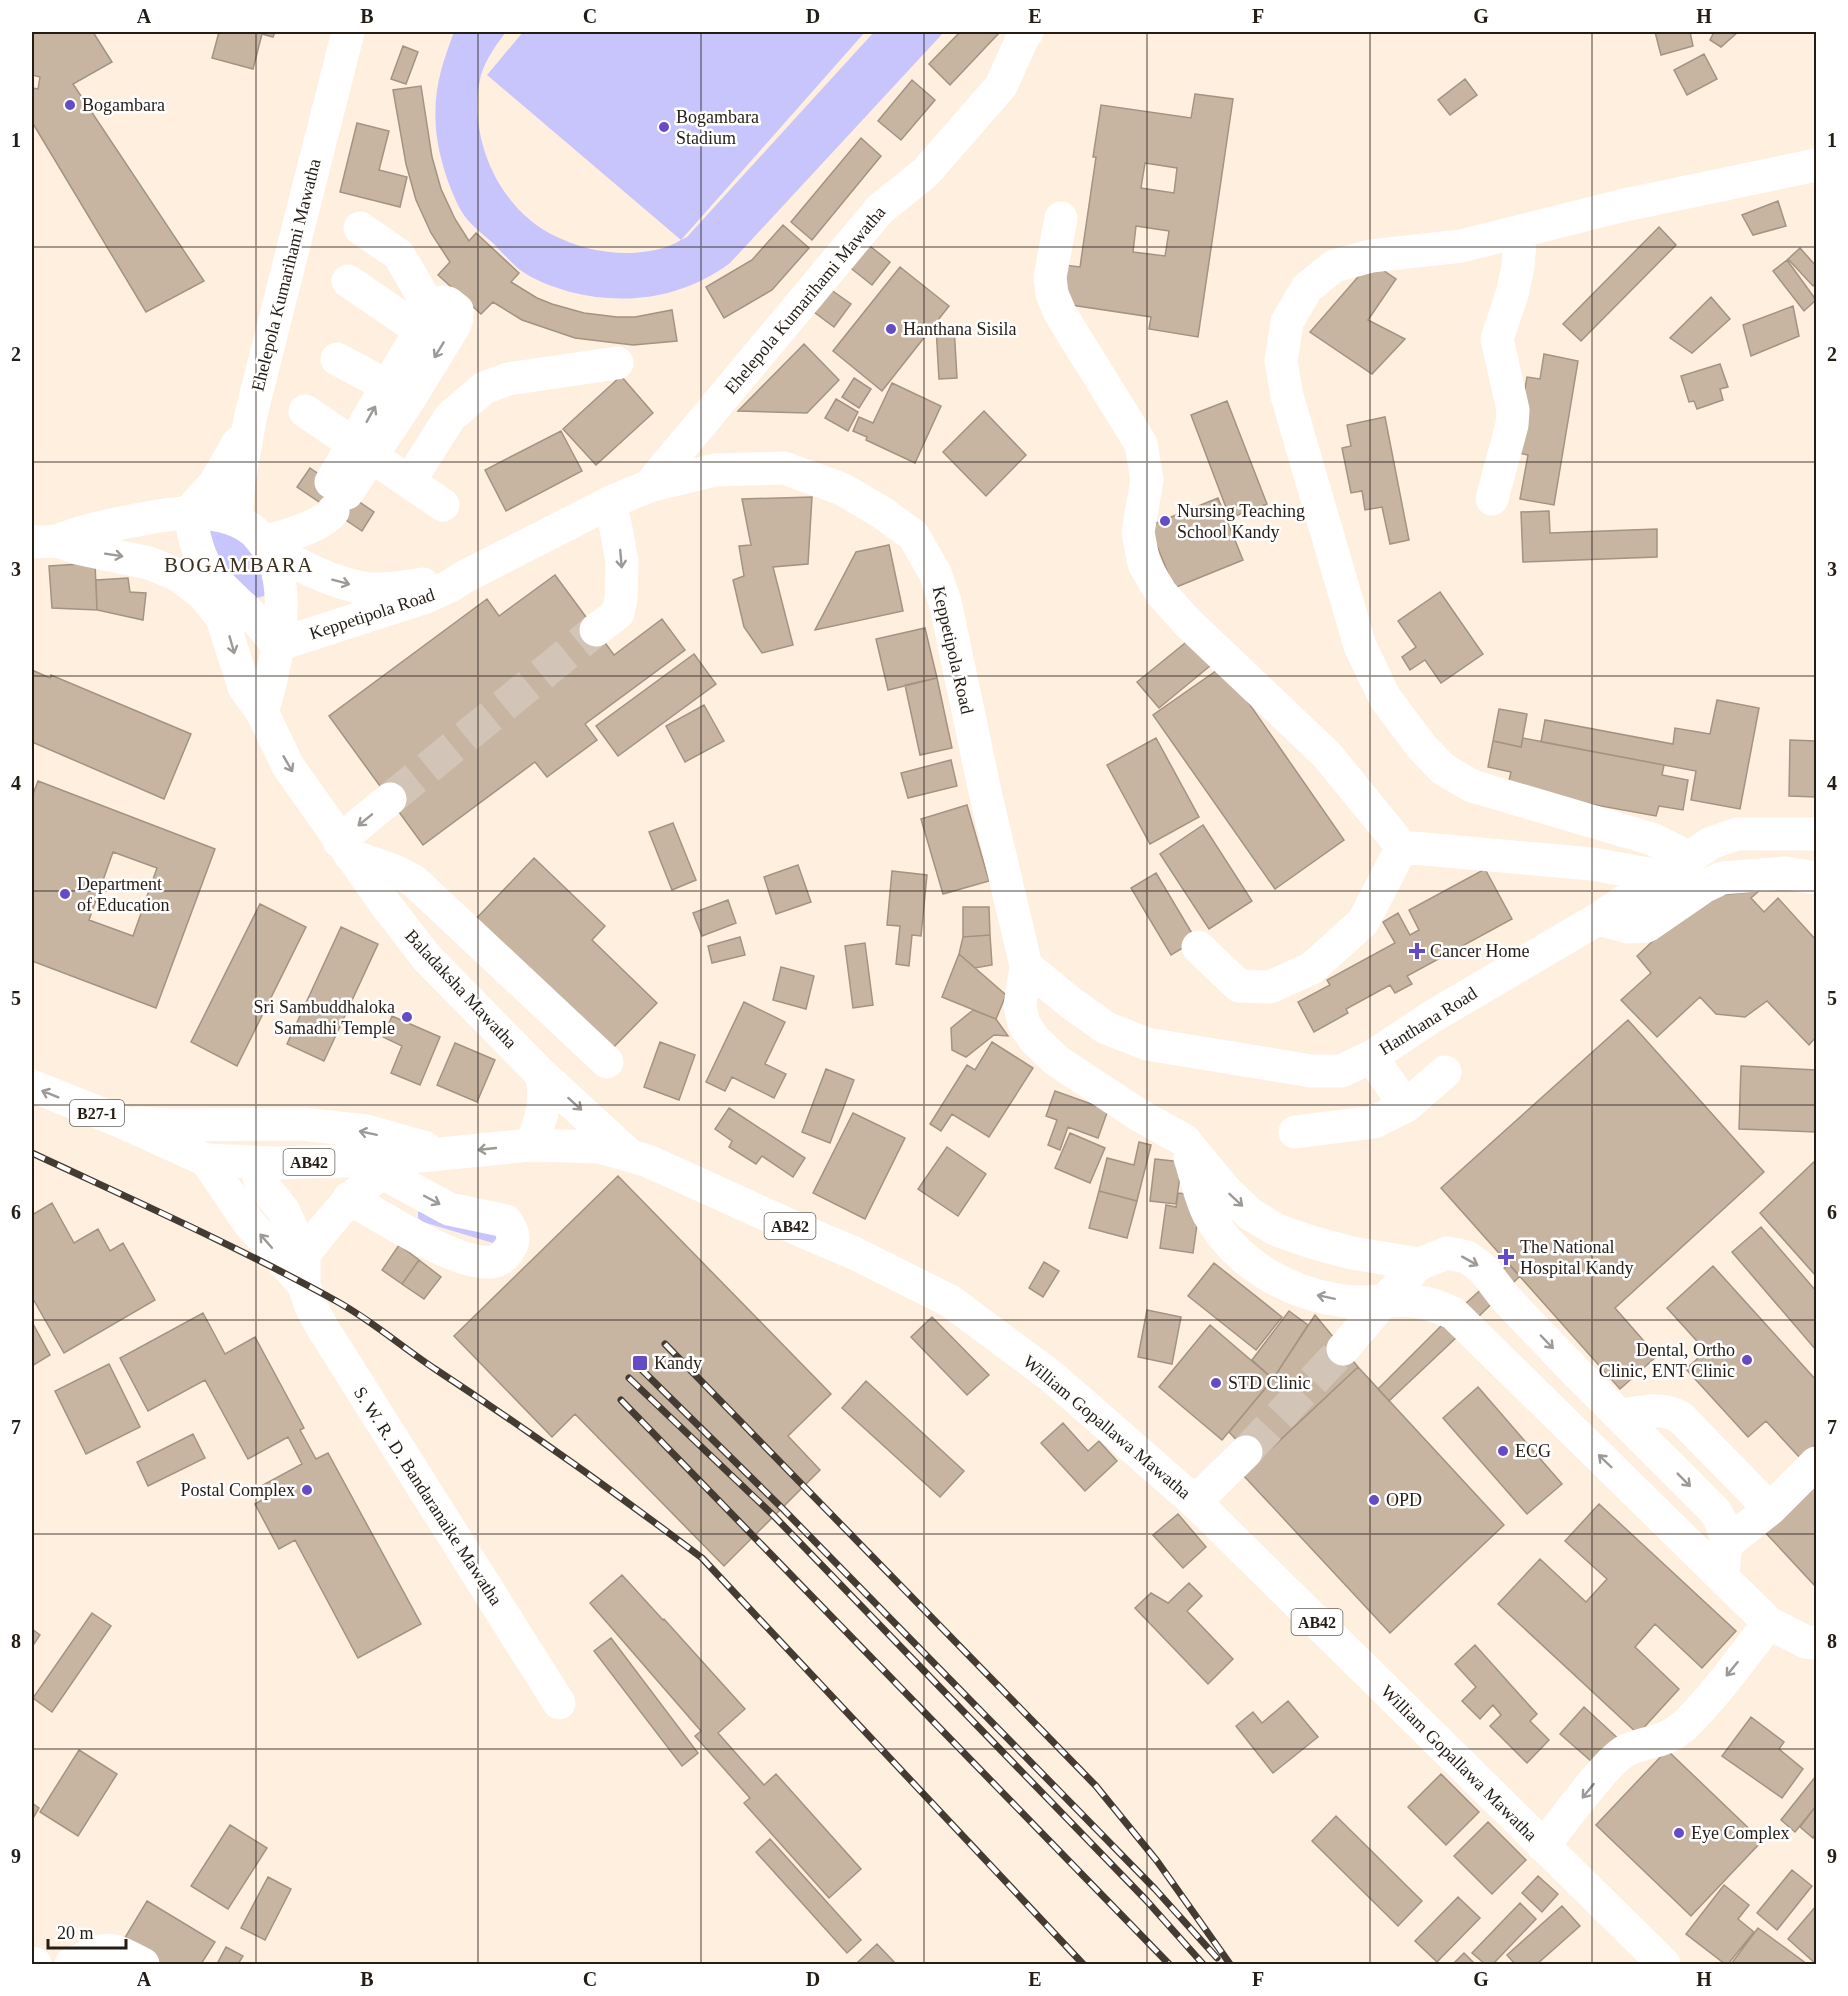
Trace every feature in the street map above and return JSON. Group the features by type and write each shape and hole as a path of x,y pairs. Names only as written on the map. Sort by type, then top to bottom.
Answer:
{"street":[{"name":"Ehelepola Kumarihami Mawatha","path":"236,520 239,481 251,414 348,32"},
{"name":"Ehelepola Kumarihami Mawatha","path":"649,486 880,209 925,173 1001,86 1027,32"},
{"path":"1688,857 1652,839 1472,786 1443,769 1421,746 1385,698 1360,646 1287,396 1281,361 1287,322 1306,288 1334,266 1371,256 1461,246 1620,206 1816,165"},
{"path":"1060,218 1050,277 1052,294 1060,313 1141,444 1147,480 1138,532 1144,564 1161,593 1195,630 1327,755 1402,847 1592,864 1659,876"},
{"path":"266,546 330,516 333,497 398,392 426,321 399,255 360,228"},
{"path":"1492,499 1512,425 1513,410 1497,339 1513,291 1521,232"},
{"path":"348,281 426,321"},
{"path":"337,359 398,392"},
{"path":"409,482 450,417 484,388 508,380 617,363"},
{"path":"305,411 443,505"},
{"path":"189,512 224,470 251,414"},
{"name":"Keppetipola Road","path":"277,645 426,597 611,502 649,486 715,470 784,468 842,489 913,535 935,573 945,602 986,796 1026,966"},
{"path":"596,630 618,613 621,598 622,561 611,502"},
{"path":"189,512 201,558 209,572 260,623 277,645"},
{"path":"44,542 76,532 167,513 215,513 247,525 266,546 274,559 282,586 277,645 270,686 262,712"},
{"name":"Baladaksha Mawatha","path":"44,542 127,557 163,568 178,575 204,595 222,618 244,687 262,712 288,766 345,848 428,958 541,1074 628,1154"},
{"name":"Keppetipola Road","path":"266,546 327,578 363,588 394,588 464,578"},
{"path":"390,799 345,848 414,881 607,1062"},
{"name":"Hanthana Road","path":"1026,966 1106,1028 1147,1044 1311,1071 1341,1071 1371,1057 1433,1016 1598,919 1711,843 1737,834 1816,834"},
{"path":"1198,947 1239,986 1270,987 1312,968 1363,922 1402,847"},
{"path":"1598,919 1629,927 1647,926 1705,886 1722,878 1786,873 1816,878"},
{"path":"1026,966 1020,1006 1024,1024 1034,1040 1058,1061 1139,1115 1184,1140 1226,1191 1250,1214 1277,1230 1311,1242 1352,1253 1419,1264"},
{"path":"1371,1057 1406,1106"},
{"path":"1294,1132 1374,1122 1406,1106 1445,1072"},
{"path":"531,1145 540,1122 545,1099 541,1074"},
{"name":"B27-1","path":"32,1086 122,1122 206,1160"},
{"path":"122,1122 172,1125 302,1124 366,1131 445,1153"},
{"path":"1184,1140 1208,1213 1228,1244 1255,1265 1290,1287 1316,1295 1345,1301 1415,1301 1453,1313 1724,1560 1769,1623 1806,1642 1816,1643"},
{"name":"William Gopallawa Mawatha","path":"206,1160 342,1161 531,1145 599,1147 628,1154 855,1253 951,1301 1051,1376 1195,1502 1664,1965"},
{"name":"William Gopallawa Mawatha","path":"304,1269 349,1198 381,1172 412,1156"},
{"path":"206,1160 249,1223 304,1269"},
{"name":"S. W. R. D. Bandaranaike Mawatha","path":"254,1162 261,1183 283,1210 304,1269 311,1307 333,1347 452,1530 559,1703"},
{"path":"349,1198 420,1239 475,1260 491,1263 504,1256 513,1243 513,1231 506,1221 449,1209 381,1172"},
{"path":"1343,1349 1419,1264 1447,1253 1467,1257 1483,1269 1506,1299 1715,1511 1724,1524 1724,1560"},
{"path":"1620,1416 1654,1410 1668,1411 1680,1417 1770,1509"},
{"path":"1195,1502 1246,1452"},
{"path":"1724,1560 1816,1463"},
{"path":"1543,1846 1609,1765 1626,1750 1665,1740 1683,1726 1703,1706 1769,1623"},
{"path":"71,1965 106,1949 116,1950 143,1965"}],"shaded area":[{"path":"454,32 506,32 483,69 478,98 478,122 483,146 504,190 536,225 557,237 589,248 627,253 656,250 687,237 874,32 944,32 730,263 712,275 673,291 653,296 612,298 570,292 525,274 472,225 462,212 442,160 435,115 439,79"},
{"name":"Bogambara Stadium","path":"523,32 865,32 681,240 487,75"},
{"path":"207,529 238,537 262,568 267,589 264,596 252,599 231,589"},
{"path":"423,1210 496,1230 500,1238 493,1243 423,1222 418,1218 418,1212"}],"building":[{"path":"32,32 93,32 112,62 73,84 204,281 146,312 32,122 32,88 38,89 40,77 32,75"},
{"path":"219,32 275,32 273,37 262,34 253,69 212,58"},
{"path":"960,32 1000,32 950,85 929,64"},
{"path":"1655,32 1690,32 1693,46 1661,55"},
{"path":"1714,32 1738,32 1721,47 1710,40"},
{"path":"403,46 418,52 406,84 391,79"},
{"path":"1704,54 1717,79 1687,95 1674,70"},
{"path":"1465,79 1477,95 1450,115 1438,100"},
{"path":"912,80 935,100 901,140 878,121"},
{"path":"421,86 432,157 441,189 455,219 469,241 476,233 519,273 511,282 537,298 552,304 584,313 617,317 635,317 672,310 677,341 633,345 575,338 522,320 493,302 481,314 438,275 450,262 431,233 416,200 406,164 393,90"},
{"path":"1195,94 1233,99 1198,337 1149,329 1151,317 1058,303 1064,265 1080,267 1101,105 1191,118","holes":["1145,163 1177,168 1174,193 1141,188","1136,226 1169,231 1165,256 1133,252"]},
{"path":"357,123 389,131 379,170 407,177 400,207 340,192"},
{"path":"861,138 881,156 812,240 791,222"},
{"path":"1778,201 1786,226 1753,235 1742,215"},
{"path":"783,225 809,248 772,290 724,318 706,287 752,260"},
{"path":"1659,227 1676,245 1581,341 1563,324"},
{"path":"861,239 890,262 872,285 843,262"},
{"path":"1800,248 1816,266 1816,283 1813,286 1788,259"},
{"path":"1787,260 1816,300 1804,311 1773,271"},
{"path":"1371,262 1396,279 1368,320 1405,339 1372,374 1310,332"},
{"name":"Hanthana Sisila","path":"900,267 949,306 882,391 833,351"},
{"path":"827,287 851,304 834,327 810,309"},
{"path":"1711,297 1730,319 1692,353 1670,338"},
{"path":"1793,306 1799,336 1751,356 1743,325"},
{"path":"954,326 957,378 939,379 936,327"},
{"path":"804,344 839,380 807,413 738,411"},
{"path":"1544,354 1578,361 1554,505 1520,499 1528,455 1514,452 1527,377 1540,379"},
{"path":"1720,364 1728,387 1720,389 1723,400 1697,409 1694,401 1689,402 1681,376"},
{"path":"621,376 653,413 596,465 563,429"},
{"path":"854,378 871,389 859,408 842,397"},
{"path":"892,383 941,406 915,463 866,440 867,437 853,431 859,417 873,423"},
{"path":"836,399 858,412 848,431 825,418"},
{"path":"1227,401 1267,504 1230,518 1191,415"},
{"path":"984,411 1026,455 986,496 943,452"},
{"path":"1385,417 1409,540 1390,544 1382,507 1365,510 1362,491 1351,493 1342,448 1351,446 1347,425"},
{"path":"561,431 582,471 506,511 485,470"},
{"path":"310,468 374,512 362,531 297,487"},
{"path":"812,497 808,564 773,567 793,645 762,653 744,627 733,580 744,576 739,546 751,545 742,499"},
{"path":"1218,498 1243,560 1174,588 1149,526"},
{"path":"1549,511 1550,533 1657,529 1657,557 1523,562 1521,512"},
{"path":"889,545 903,611 815,630 856,552"},
{"path":"95,563 97,610 52,608 49,566"},
{"path":"555,575 614,655 662,619 685,650 585,724 597,740 547,777 535,762 423,845 329,716 487,599 499,616"},
{"path":"128,578 130,592 146,593 143,620 97,610 96,580"},
{"path":"1440,592 1483,654 1441,683 1425,660 1410,670 1402,657 1416,647 1398,621"},
{"path":"925,628 937,678 888,690 876,639"},
{"path":"1195,635 1216,661 1159,708 1137,682"},
{"path":"694,654 716,684 618,756 596,726"},
{"path":"1223,666 1344,840 1275,889 1153,715"},
{"path":"32,670 50,678 51,675 191,734 164,799 32,742"},
{"path":"937,678 952,748 920,755 905,685"},
{"path":"1717,700 1759,708 1740,809 1691,800 1696,771 1541,742 1545,720 1673,744 1675,728 1710,734"},
{"path":"704,705 724,741 685,762 666,726"},
{"path":"1499,709 1527,714 1521,747 1493,741"},
{"path":"1156,738 1199,817 1150,844 1107,765"},
{"path":"1523,738 1664,765 1662,775 1688,780 1683,810 1659,806 1656,816 1507,789 1511,772 1488,767 1493,741 1521,747"},
{"path":"1790,740 1816,741 1816,797 1789,796"},
{"path":"951,760 957,786 908,798 901,773"},
{"name":"Department of Education","path":"38,781 215,849 156,1008 32,961 32,797","holes":["113,852 157,868 133,936 89,920"]},
{"path":"967,805 989,881 943,894 921,819"},
{"path":"673,823 696,880 672,890 649,832"},
{"path":"1203,825 1252,901 1209,929 1160,854"},
{"path":"534,858 605,926 592,940 657,1003 607,1054 472,923"},
{"path":"798,865 811,902 776,914 764,877"},
{"name":"Cancer Home","path":"1485,869 1512,919 1407,976 1412,984 1395,993 1390,985 1346,1009 1348,1013 1314,1032 1298,1002 1330,985 1327,980 1395,943 1383,922 1398,913 1410,935 1419,930 1409,910"},
{"path":"892,871 927,875 921,936 912,935 909,966 896,964 900,926 887,925"},
{"path":"1156,873 1196,940 1171,955 1131,888"},
{"path":"1759,891 1751,898 1764,912 1778,898 1816,940 1816,1037 1809,1045 1767,1001 1745,1017 1716,1014 1700,997 1657,1037 1621,1000 1651,973 1637,956 1700,897"},
{"path":"728,900 736,923 702,936 693,913"},
{"path":"260,904 306,927 237,1066 191,1042"},
{"path":"963,907 989,907 990,935 963,937"},
{"path":"341,927 378,944 324,1061 287,1044"},
{"path":"990,935 992,965 975,968 959,954 963,937"},
{"path":"740,937 745,955 712,963 708,946"},
{"path":"865,943 873,1005 853,1008 845,946"},
{"path":"959,954 1006,995 996,1019 942,997"},
{"path":"781,967 814,976 806,1009 773,1000"},
{"path":"744,1002 785,1022 765,1064 786,1074 774,1098 732,1077 725,1091 706,1082"},
{"path":"973,1010 996,1019 1008,1036 994,1035 966,1057 952,1050 951,1028"},
{"path":"392,1016 440,1037 420,1085 391,1073 402,1046 383,1037"},
{"path":"1628,1020 1764,1172 1615,1308 1657,1356 1620,1389 1441,1188"},
{"path":"660,1042 695,1055 679,1100 644,1087"},
{"path":"992,1042 1033,1068 989,1137 952,1114 941,1131 930,1124 967,1065 975,1070"},
{"path":"455,1043 495,1060 477,1102 437,1085"},
{"path":"1741,1066 1816,1070 1816,1132 1739,1129"},
{"path":"826,1069 854,1080 830,1143 802,1132"},
{"path":"1055,1091 1108,1110 1098,1138 1068,1127 1060,1150 1048,1145 1057,1120 1046,1116"},
{"path":"729,1108 805,1158 793,1177 762,1156 756,1164 729,1147 732,1141 715,1129"},
{"path":"853,1113 905,1138 865,1219 813,1193"},
{"path":"1070,1133 1105,1148 1090,1183 1055,1168"},
{"path":"1139,1142 1151,1145 1137,1201 1099,1191 1107,1158 1134,1165"},
{"path":"947,1147 986,1174 958,1216 918,1189"},
{"path":"1155,1159 1182,1162 1176,1204 1150,1201"},
{"path":"1816,1160 1816,1276 1760,1213"},
{"name":"Kandy","path":"618,1176 831,1394 788,1436 820,1470 724,1566 575,1414 552,1437 454,1336"},
{"path":"1099,1191 1137,1201 1127,1238 1089,1228"},
{"path":"1178,1193 1201,1196 1193,1253 1160,1248 1166,1205 1176,1207"},
{"path":"52,1203 74,1243 98,1229 110,1251 123,1243 155,1300 64,1353 32,1297 32,1215"},
{"path":"1761,1227 1816,1291 1816,1350 1732,1252"},
{"path":"399,1245 419,1260 402,1284 382,1270"},
{"path":"419,1260 441,1277 424,1299 402,1284"},
{"path":"1044,1262 1059,1271 1043,1297 1029,1288"},
{"path":"1214,1263 1282,1317 1256,1350 1188,1296"},
{"path":"1509,1264 1520,1276 1389,1401 1378,1389 1442,1325"},
{"name":"Dental, Ortho Clinic, ENT Clinic","path":"1713,1266 1816,1380 1816,1444 1801,1459 1766,1421 1748,1437 1686,1369 1706,1351 1667,1308"},
{"path":"1147,1310 1181,1317 1172,1364 1138,1357"},
{"path":"1289,1311 1308,1325 1273,1379 1252,1360"},
{"name":"Postal Complex","path":"203,1313 225,1354 255,1337 304,1428 300,1430 316,1459 328,1453 421,1624 358,1658 295,1540 279,1549 255,1504 269,1496 263,1485 302,1464 288,1437 248,1459 205,1380 148,1411 120,1358"},
{"path":"1315,1315 1358,1367 1257,1462 1229,1432 1273,1379"},
{"path":"932,1317 989,1375 967,1395 911,1337"},
{"path":"32,1322 50,1355 32,1366"},
{"name":"STD Clinic","path":"1210,1325 1273,1379 1222,1440 1159,1387"},
{"path":"109,1364 140,1427 86,1454 55,1391"},
{"name":"OPD","path":"1358,1367 1504,1525 1390,1633 1243,1475"},
{"path":"866,1381 964,1471 940,1497 842,1408"},
{"name":"ECG","path":"1478,1387 1562,1484 1527,1514 1443,1418"},
{"path":"1063,1423 1088,1451 1099,1441 1117,1461 1085,1491 1041,1443"},
{"path":"193,1434 205,1458 148,1486 137,1462"},
{"path":"1816,1481 1816,1587 1764,1531"},
{"path":"1599,1504 1736,1631 1702,1668 1655,1624 1635,1647 1679,1689 1638,1734 1498,1604 1540,1559 1586,1602 1607,1579 1565,1541"},
{"path":"1178,1514 1206,1547 1183,1568 1153,1535"},
{"path":"622,1575 745,1709 718,1733 764,1785 776,1774 861,1869 829,1898 744,1803 750,1798 695,1736 701,1731 590,1603"},
{"path":"1189,1583 1202,1596 1187,1611 1233,1659 1208,1684 1135,1608 1151,1593 1168,1603"},
{"path":"92,1613 111,1626 52,1712 33,1698"},
{"path":"32,1629 40,1635 32,1647"},
{"path":"611,1638 698,1753 682,1766 594,1651"},
{"path":"1475,1645 1537,1714 1530,1721 1549,1740 1527,1763 1490,1726 1501,1715 1493,1705 1480,1719 1462,1701 1476,1687 1455,1664"},
{"path":"1288,1701 1318,1737 1273,1773 1236,1726 1253,1712 1262,1723"},
{"path":"1584,1707 1623,1743 1600,1769 1560,1734"},
{"path":"1751,1717 1784,1742 1779,1749 1803,1769 1782,1798 1722,1756"},
{"path":"79,1750 117,1774 78,1836 40,1812"},
{"name":"Eye Complex","path":"1667,1750 1762,1841 1691,1916 1596,1825"},
{"path":"1441,1774 1479,1812 1446,1845 1408,1807"},
{"path":"1816,1776 1816,1806 1795,1832 1781,1820"},
{"path":"32,1803 39,1808 32,1820"},
{"path":"1816,1806 1816,1833 1813,1838 1800,1827"},
{"path":"1336,1816 1422,1901 1398,1926 1312,1841"},
{"path":"1488,1822 1526,1860 1492,1894 1454,1856"},
{"path":"230,1825 267,1848 228,1909 191,1886"},
{"path":"770,1839 861,1940 847,1953 756,1852"},
{"path":"1792,1870 1812,1886 1777,1930 1757,1913"},
{"path":"1538,1876 1558,1894 1542,1912 1522,1893"},
{"path":"268,1877 291,1889 265,1940 241,1928"},
{"path":"1724,1885 1749,1905 1738,1919 1754,1932 1728,1964 1686,1934"},
{"path":"1458,1897 1480,1918 1437,1962 1415,1941"},
{"path":"147,1901 215,1942 201,1964 150,1964 120,1946"},
{"path":"1520,1903 1536,1919 1493,1964 1485,1964 1472,1953"},
{"path":"1562,1906 1580,1926 1537,1964 1515,1964 1507,1955"},
{"path":"1816,1906 1816,1964 1788,1939"},
{"path":"1758,1928 1807,1964 1731,1964"},
{"path":"877,1944 896,1964 859,1964 858,1962"},
{"path":"226,1947 243,1956 238,1964 217,1964"},
{"path":"1464,1953 1475,1964 1453,1964"}],"tunnel":[{"path":"390,799 596,630"},
{"path":"1246,1452 1343,1349"}],"railway":[{"path":"32,1153 225,1243 351,1309 570,1461 702,1558 1083,1964"},
{"path":"665,1344 1096,1786 1157,1861 1230,1964"},
{"path":"640,1368 783,1509 1155,1889 1217,1958"},
{"path":"629,1378 774,1516 1146,1900 1203,1964"},
{"path":"621,1400 1169,1964"}],"place":[{"name":"Bogambara","path":"70,105"},
{"name":"Bogambara Stadium","path":"664,127"},
{"name":"Hanthana Sisila","path":"891,329"},
{"name":"Nursing Teaching School Kandy","path":"1165,521"},
{"name":"Department of Education","path":"65,894"},
{"name":"Cancer Home","path":"1417,951"},
{"name":"Sri Sambuddhaloka Samadhi Temple","path":"407,1017"},
{"name":"The National Hospital Kandy","path":"1506,1257"},
{"name":"Dental, Ortho Clinic, ENT Clinic","path":"1747,1360"},
{"name":"Kandy","path":"640,1363"},
{"name":"STD Clinic","path":"1216,1383"},
{"name":"ECG","path":"1503,1451"},
{"name":"Postal Complex","path":"307,1490"},
{"name":"OPD","path":"1374,1500"},
{"name":"Eye Complex","path":"1679,1833"}],"district":[{"name":"BOGAMBARA","path":"239,565"}]}
